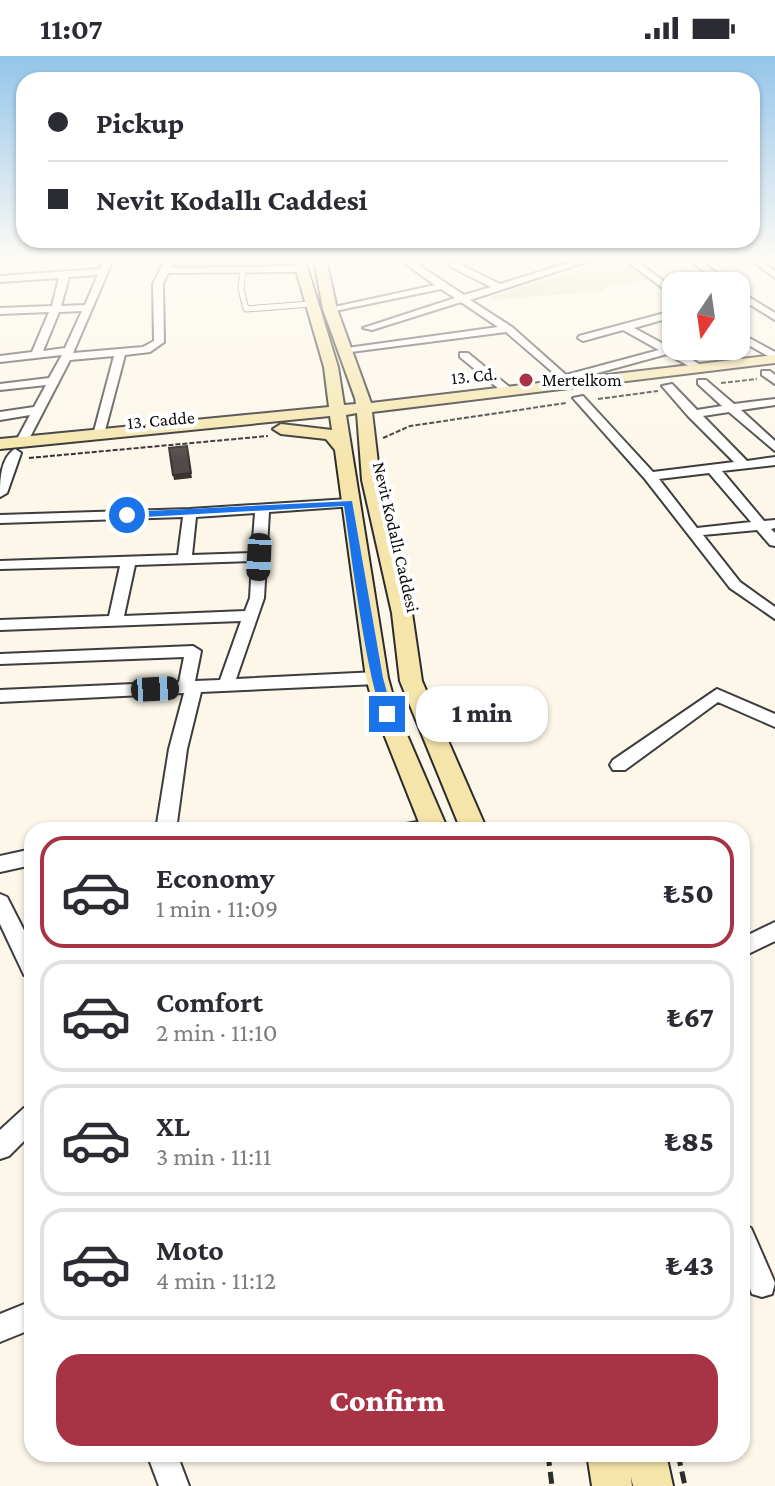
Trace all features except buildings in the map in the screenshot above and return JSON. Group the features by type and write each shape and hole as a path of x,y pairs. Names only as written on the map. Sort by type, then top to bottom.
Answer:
{"main road":[{"name":"Nevit Kodallı Caddesi","path":"315,327 345,452 349,503 377,678 387,714 432,822"},
{"name":"Nevit Kodallı Caddesi","path":"337,327 366,404 371,480 402,613 411,681 471,822"},
{"name":"13. Cd.","path":"366,404 574,391 773,370"},
{"name":"13. Cd.","path":"333,404 425,401 509,392 669,388 703,379"},
{"path":"366,404 374,397 425,401"},
{"path":"366,404 401,410 447,404 460,397"},
{"path":"245,432 262,426 309,422 333,404 327,400 309,410 281,427"},
{"name":"13. Cadde","path":"0,444 12,452 245,432 281,427 333,404"},
{"name":"13. Cadde","path":"12,452 99,435 281,427"},
{"path":"281,427 332,435 345,452"},
{"path":"608,1462 612,1486"},
{"path":"648,1462 653,1486"}],"street":[{"path":"36,355 48,327"},
{"path":"0,493 12,452 54,381 80,327"},
{"path":"0,359 146,350 159,342 159,327"},
{"path":"386,347 398,336 389,327"},
{"path":"504,327 574,391 650,476 735,585 772,610"},
{"path":"595,346 583,338 625,327 662,348"},
{"path":"445,328 456,336"},
{"path":"347,351 508,329"},
{"path":"750,348 773,370"},
{"path":"99,435 120,352"},
{"path":"574,391 621,362 662,352"},
{"path":"608,354 621,362"},
{"path":"464,355 509,392"},
{"path":"679,360 775,447"},
{"path":"0,387 54,381"},
{"path":"669,388 744,465"},
{"path":"692,414 775,402"},
{"path":"0,416 38,410"},
{"path":"650,476 775,461"},
{"path":"714,470 775,542"},
{"path":"0,519 190,513 349,503"},
{"path":"226,685 257,598 262,508"},
{"path":"184,561 190,513"},
{"path":"694,532 775,524"},
{"path":"0,565 259,557"},
{"path":"115,623 128,562"},
{"path":"0,625 251,616"},
{"path":"0,659 193,651 190,687 167,822"},
{"path":"0,696 377,678"},
{"path":"619,765 717,695 775,721"},
{"path":"0,864 24,859"},
{"path":"0,903 24,952"},
{"path":"750,944 775,931"},
{"path":"0,1147 24,1124"},
{"path":"750,1256 762,1284"},
{"path":"0,1328 24,1318"},
{"path":"165,1462 174,1486"}],"path":[{"path":"703,379 773,370"},
{"name":"Nevit Kodallı Caddesi","path":"380,442 386,435 410,426 574,391 669,388"},
{"name":"13. Cadde","path":"12,452 281,427"},
{"path":"549,1462 552,1486"},
{"path":"680,1462 685,1486"}],"place":[{"name":"Mertelkom","path":"526,380"}],"route":[{"path":"127,515 349,503 377,678 387,714"}]}
